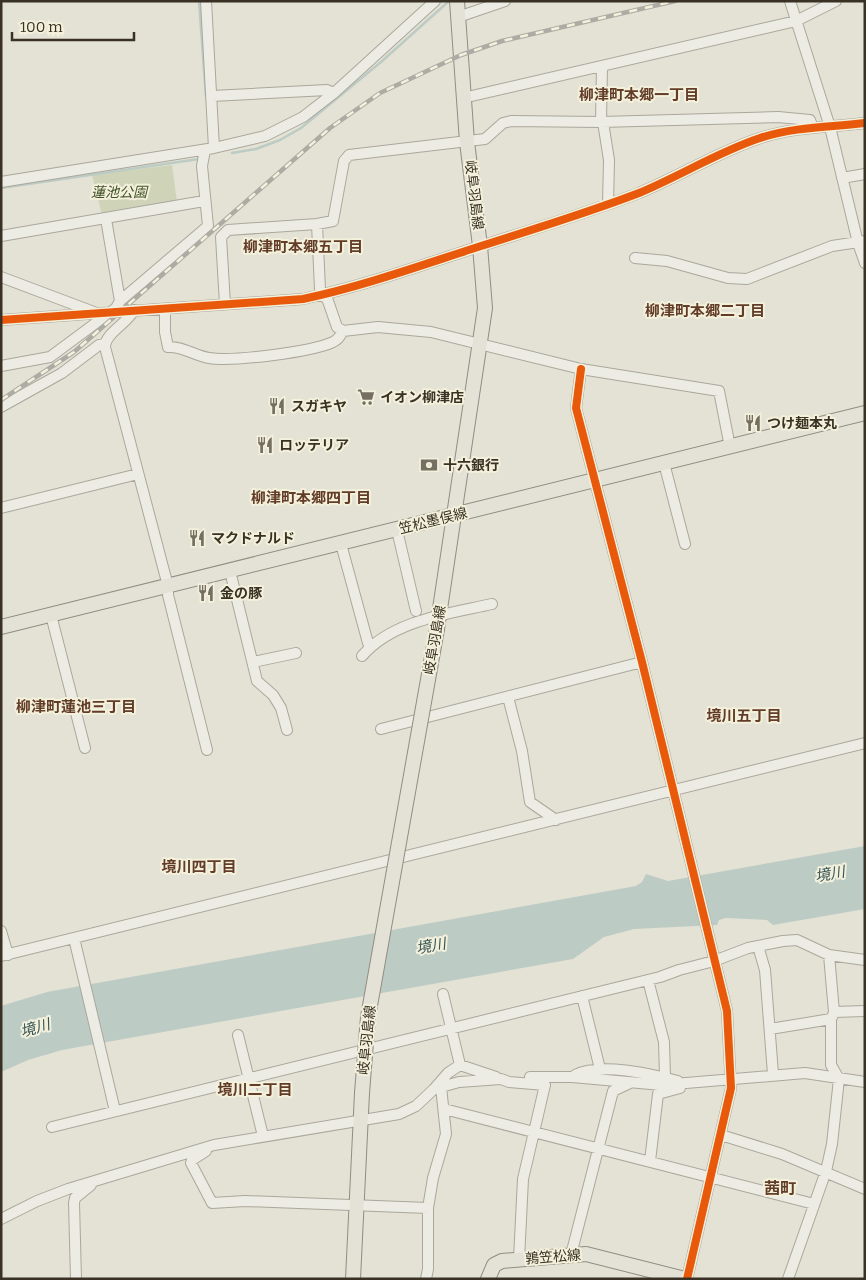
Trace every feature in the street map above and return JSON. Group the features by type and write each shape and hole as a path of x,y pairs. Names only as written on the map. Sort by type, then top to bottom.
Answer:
{"main road":[{"name":"岐阜羽島線","path":"354,1279 359,1121 368,1017 438,623 485,308 480,246 467,142 457,1"},
{"name":"笠松墨俣線","path":"1,628 865,413"},
{"name":"鶉笠松線","path":"488,1279 494,1265 502,1261 573,1254 586,1254 686,1279"}],"street":[{"path":"1,366 50,357 116,308 120,301 208,226 202,166 209,149 212,96 206,1"},
{"path":"1,182 209,149 265,136 286,127 334,93 435,1"},
{"path":"458,17 506,1"},
{"path":"790,1 830,127 865,263"},
{"path":"463,98 796,20 836,1"},
{"path":"602,66 602,122 609,160 608,204"},
{"path":"212,96 327,90 334,93"},
{"path":"225,304 221,237 228,230 317,224 333,221 344,161 349,155 485,139 502,123 511,121 602,122 778,116 810,120 813,128"},
{"path":"1,320 303,299 325,295 608,204 641,192 762,137 813,128 865,123"},
{"path":"842,178 865,174"},
{"path":"1,236 204,201"},
{"path":"106,219 120,301"},
{"path":"317,224 320,289 325,295 337,327 343,331 378,327 405,328 431,332 581,368 718,392 730,447"},
{"path":"635,258 667,261 728,278 747,279 832,246 861,242"},
{"path":"1,277 97,313"},
{"path":"165,309 165,332 168,347 175,347 209,358 225,359 306,350 333,342 343,331"},
{"path":"1,407 62,373 99,345 105,344 130,318 134,310"},
{"path":"105,344 168,586 168,595 207,750"},
{"path":"581,368 576,408 642,662 672,792 727,1011 731,1088 712,1177 686,1279"},
{"path":"664,463 685,544"},
{"path":"1,508 138,474"},
{"path":"397,530 416,611"},
{"path":"341,544 370,646"},
{"path":"230,571 257,681 273,695 281,708 287,730"},
{"path":"362,656 370,646 388,634 409,625 438,623 492,604"},
{"path":"51,615 85,748"},
{"path":"252,662 296,653"},
{"path":"381,729 642,662"},
{"path":"508,697 522,751 530,802 556,820"},
{"path":"1,931 5,956 865,743"},
{"path":"74,938 115,1111"},
{"path":"52,1127 648,980 758,946 797,940 829,955 865,960"},
{"path":"758,946 765,970 773,1074"},
{"path":"788,1279 826,1171 832,1144 840,1079 832,1065 829,955"},
{"path":"648,980 664,1042 665,1077"},
{"path":"443,994 460,1065"},
{"path":"582,996 600,1069"},
{"path":"770,1029 832,1015 865,1011"},
{"path":"238,1035 263,1136"},
{"path":"460,1065 509,1082 545,1085 577,1078 613,1091 630,1083"},
{"path":"1,1219 37,1201 214,1145 399,1114 416,1106 437,1088 448,1073 460,1065"},
{"path":"577,1078 577,1074 600,1069 665,1077 679,1081 680,1084"},
{"path":"437,1088 459,1082 500,1079 577,1078 630,1083 680,1084 773,1074 805,1073 865,1082"},
{"path":"650,1161 658,1094 694,1082"},
{"path":"519,1259 523,1179 545,1085"},
{"path":"426,1279 428,1269 428,1208 432,1178 446,1134 444,1109 437,1088"},
{"path":"573,1254 573,1247 613,1091"},
{"path":"444,1109 814,1204"},
{"path":"721,1135 826,1171 865,1189"},
{"path":"214,1145 192,1160 191,1163 212,1203 245,1201 428,1208"},
{"path":"76,1279 74,1203 75,1198 95,1182"}],"green space":[{"name":"蓮池公園","path":"172,165 177,202 102,215 92,175"}],"water":[{"name":"境川","path":"865,846 865,909 773,925 767,920 726,918 719,920 717,925 634,929 604,937 573,959 62,1050 28,1060 1,1072 1,1006 47,992 636,886 642,882 646,874 668,881"}],"waterway":[{"path":"199,1 206,97"},
{"path":"232,153 256,149 280,140 301,128 381,62 449,1"},
{"path":"1,188 199,159"}],"railway":[{"path":"1,400 74,352 330,128 380,93 461,55 502,41 675,1"}],"cycle path":[{"path":"1,320 303,299 393,275 600,207 639,193 729,150 760,138 798,129 865,123"},
{"path":"581,369 576,408 642,662 727,1011 731,1088 687,1279"}],"place":[{"name":"イオン柳津店","path":"366,397"},
{"name":"スガキヤ","path":"277,406"},
{"name":"つけ麺本丸","path":"753,423"},
{"name":"ロッテリア","path":"265,445"},
{"name":"十六銀行","path":"429,465"},
{"name":"マクドナルド","path":"197,538"},
{"name":"金の豚","path":"206,593"}],"district":[{"name":"柳津町本郷一丁目","path":"639,95"},
{"name":"柳津町本郷五丁目","path":"303,247"},
{"name":"柳津町本郷二丁目","path":"705,311"},
{"name":"柳津町本郷四丁目","path":"311,498"},
{"name":"柳津町蓮池三丁目","path":"76,707"},
{"name":"境川五丁目","path":"744,716"},
{"name":"境川四丁目","path":"199,867"},
{"name":"境川二丁目","path":"255,1090"},
{"name":"茜町","path":"780,1188"}]}
